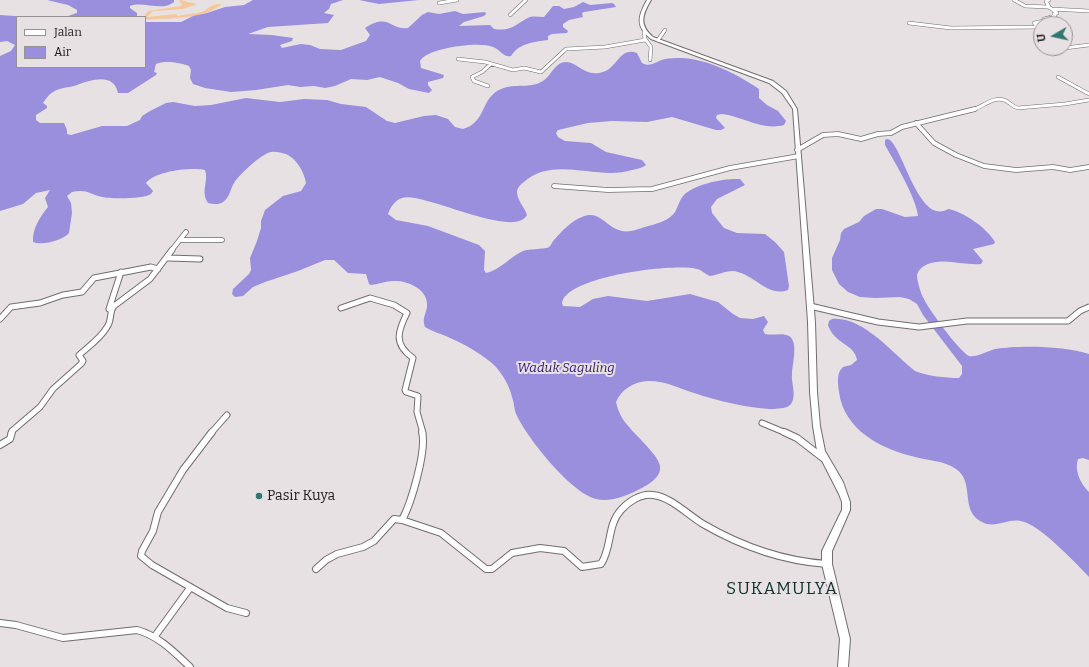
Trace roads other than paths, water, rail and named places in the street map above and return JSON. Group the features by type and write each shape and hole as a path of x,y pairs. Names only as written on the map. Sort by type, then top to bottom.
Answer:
{"main road":[{"path":"649,0 641,15 641,24 644,36 765,80 784,92 795,109 810,306 812,365 818,438 822,451 844,493 847,504 846,510 827,550 827,564 844,633 843,667"}],"street":[{"path":"439,3 457,0"},
{"path":"510,15 526,0"},
{"path":"1014,0 1025,6 1089,12"},
{"path":"909,23 954,28 1040,27 1034,23 1054,17 1054,14 1057,13 1046,1 1050,2 1049,0"},
{"path":"658,40 665,30"},
{"path":"458,59 485,62 513,70 524,68 540,72 566,49 605,46 644,36 651,48 650,60"},
{"path":"1073,47 1089,45"},
{"path":"488,86 474,81 472,77 482,72 491,64"},
{"path":"1058,77 1089,94"},
{"path":"554,186 608,190 652,189 730,168 798,153 816,138 829,134 846,135 861,139 878,134 891,133 902,127 975,109 990,100 1004,100 1012,107 1018,108 1065,104 1089,100"},
{"path":"916,123 934,143 956,155 984,166 1016,170 1053,168 1070,170 1089,167"},
{"path":"0,445 10,439 12,431 40,407 53,389 82,364 83,361 79,355 107,328 114,306 150,279 168,258 186,232"},
{"path":"180,240 222,240"},
{"path":"168,258 200,259"},
{"path":"0,319 11,307 40,303 63,295 82,292 92,279 121,272 149,268 158,269"},
{"path":"111,312 109,308 121,272"},
{"path":"341,308 370,298 394,305 408,312 399,330 399,337 406,354 413,358 414,366 405,384 404,390 418,396 417,412 424,441 411,498 402,520"},
{"path":"810,306 896,324 921,327 951,322 1068,321 1080,311 1089,307"},
{"path":"227,415 214,428 183,470 158,512 153,531 142,554 143,558 152,565 190,588 227,608 246,613"},
{"path":"762,423 802,441 827,461"},
{"path":"316,569 326,560 337,554 363,547 374,541 394,519 402,520 441,533 486,569 492,569 512,553 540,548 564,551 571,556 579,566 585,568 596,566 603,561 616,515 623,508 638,498 650,494 662,498 712,529 772,554 803,562 827,564"},
{"path":"155,636 190,588"},
{"path":"0,623 12,624 55,638 137,630 146,632 155,636 190,667"}],"water":[{"path":"47,0 174,0 174,2 169,5 164,6 130,6 130,8 137,13 137,16 68,16 77,13 77,10 68,5"},
{"name":"Waduk Saguling","path":"253,0 343,0 331,4 329,9 324,13 334,15 328,23 268,27 248,34 293,38 292,41 280,45 282,48 301,44 310,45 320,49 341,50 366,41 370,35 365,28 373,24 385,22 397,27 408,28 422,15 428,12 439,14 455,11 463,14 485,12 486,14 484,16 464,22 459,26 490,25 494,29 500,30 510,28 530,17 544,17 553,6 559,6 564,9 574,7 583,2 590,5 612,3 616,7 584,12 582,13 583,17 569,20 563,24 563,27 568,31 567,33 552,34 548,36 548,40 532,43 518,48 511,56 506,56 493,47 486,45 466,45 432,52 420,61 421,68 444,75 443,78 428,82 428,85 432,90 429,93 409,89 398,83 380,77 367,80 351,79 335,86 325,88 288,85 231,92 205,88 193,84 190,78 191,70 189,66 164,62 156,64 154,72 157,73 156,75 128,93 118,93 116,86 112,82 101,79 56,90 50,94 43,103 47,106 47,108 36,115 36,120 40,123 64,123 67,134 71,135 102,126 127,126 140,120 142,116 166,103 173,102 195,106 211,105 246,98 280,102 304,99 327,100 341,104 366,107 387,121 395,123 424,116 436,115 448,119 455,127 463,129 471,126 476,121 494,93 506,87 533,85 543,81 559,64 566,62 574,64 591,73 597,73 608,70 622,55 626,52 631,52 637,53 642,63 648,65 665,59 679,58 700,61 722,68 759,89 759,98 767,105 778,111 786,121 784,125 760,125 730,115 722,114 717,115 716,118 725,128 721,130 716,130 672,117 647,122 612,121 588,123 558,130 556,133 558,137 565,141 591,143 606,152 642,160 646,165 638,169 619,173 562,169 549,170 536,174 519,186 517,192 518,198 527,215 519,221 505,222 487,219 428,201 413,198 402,198 397,200 391,207 388,214 396,220 428,226 479,245 485,251 484,270 486,273 496,269 523,251 549,247 567,227 582,217 594,215 616,229 622,231 635,230 659,223 673,215 683,196 694,188 718,181 740,179 745,185 717,199 711,207 712,213 724,228 737,233 765,234 775,242 784,252 789,286 788,290 780,292 773,291 740,272 732,271 710,276 697,269 667,268 623,274 582,285 568,294 562,303 563,306 580,307 593,299 608,296 647,301 690,294 718,302 740,318 753,319 764,316 768,322 763,330 765,334 786,335 792,339 794,343 792,378 794,397 791,404 785,408 764,409 719,400 658,381 647,381 632,385 624,390 618,398 616,402 617,408 625,422 654,455 660,466 660,471 652,482 634,492 611,499 596,499 586,495 574,487 551,463 530,437 516,414 510,389 504,377 496,367 486,358 468,347 425,327 424,320 427,306 426,298 419,289 414,286 398,281 388,281 371,285 369,284 366,274 348,273 334,260 325,260 253,287 243,296 235,297 232,294 233,289 249,274 251,270 250,258 257,241 265,210 283,196 301,191 306,183 299,166 290,156 286,154 271,152 251,165 234,183 227,198 218,204 208,203 205,196 205,170 199,169 174,171 157,175 146,183 153,191 151,194 142,197 112,198 102,197 85,191 72,192 67,196 71,203 72,213 69,233 62,238 47,243 33,242 33,237 37,223 48,207 45,198 50,190 36,193 23,204 0,211 0,56 11,51 15,45 7,41 0,42 0,15 16,16 16,68 146,68 146,22 181,22 193,16 225,7 244,5"},
{"path":"359,0 419,0 379,4"},
{"path":"885,140 890,140 895,147 921,198 929,207 938,211 948,209 961,213 981,226 995,242 994,244 973,249 983,261 981,264 945,262 931,263 920,269 918,273 917,276 920,291 923,297 938,321 958,347 969,356 978,355 995,349 1029,347 1068,349 1089,354 1089,460 1083,458 1078,459 1077,468 1083,485 1089,492 1089,577 1047,536 1029,524 1021,521 990,524 980,521 970,510 967,488 962,474 951,466 941,462 902,453 877,443 856,427 848,417 842,405 838,386 839,372 843,367 851,365 857,360 852,350 831,331 828,325 829,321 832,319 855,323 866,329 915,371 948,378 959,378 962,374 962,366 923,315 917,304 909,299 900,297 860,297 848,292 839,284 832,270 832,258 840,240 841,233 844,229 859,222 864,216 876,209 882,209 905,217 918,216 909,190 885,145"}],"place":[{"name":"Pasir Kuya","path":"259,496"}],"district":[{"name":"SUKAMULYA","path":"782,589"}]}
